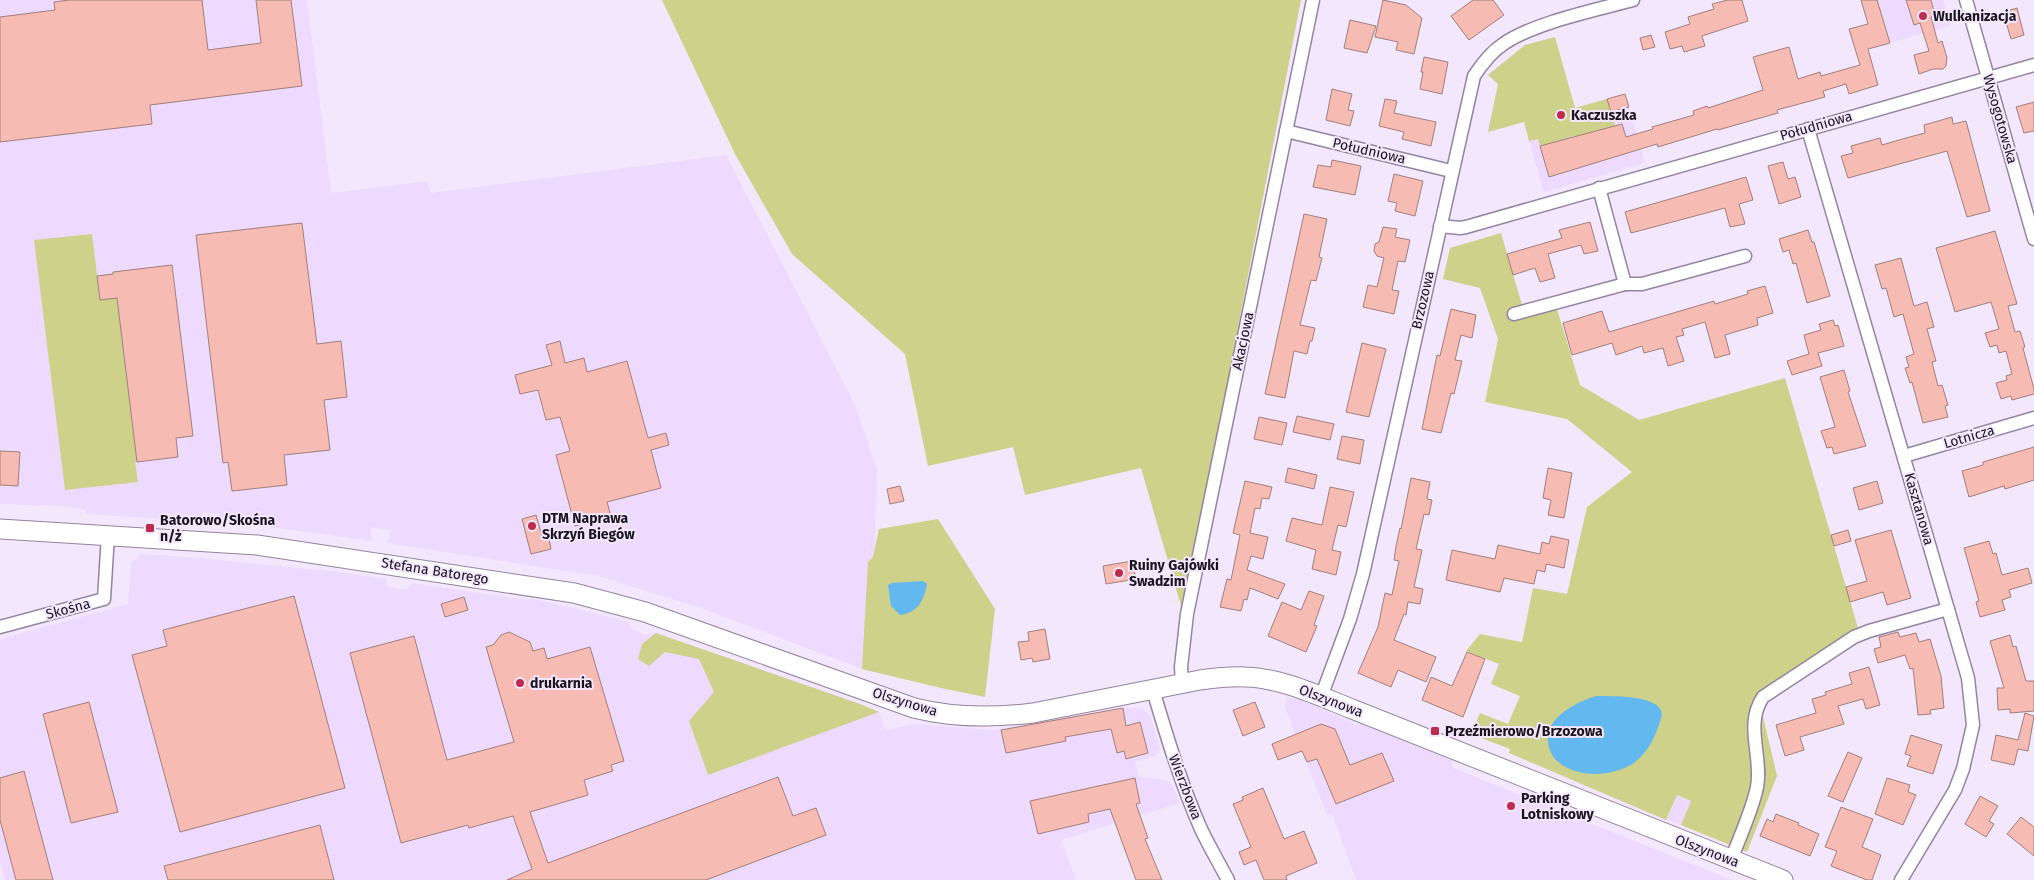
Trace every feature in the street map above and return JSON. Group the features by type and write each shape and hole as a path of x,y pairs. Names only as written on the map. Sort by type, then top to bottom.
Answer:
{"street":[{"name":"Akacjowa","path":"1182,684 1181,667 1188,614 1313,0"},
{"name":"Brzozowa","path":"1321,697 1350,619 1363,574 1451,171 1474,76 1486,59 1503,44 1524,33 1546,24 1633,0"},
{"name":"Wysogotowska","path":"1966,0 2034,238"},
{"name":"Południowa","path":"1440,226 1466,227 2034,65"},
{"name":"Kasztanowa","path":"1808,129 1968,678 1974,725 1964,769 1955,790 1901,880"},
{"name":"Południowa","path":"1286,131 1451,171"},
{"path":"1599,188 1625,284"},
{"path":"1514,314 1625,284 1642,284 1745,256"},
{"name":"Lotnicza","path":"1904,456 2034,418"},
{"name":"Stefana Batorego","path":"0,530 108,535 265,546 574,593 645,612 856,687"},
{"name":"Skośna","path":"0,627 104,599 108,535"},
{"path":"1731,860 1757,788 1759,771 1754,722 1755,711 1763,697 1854,637 1948,609"},
{"name":"Olszynowa","path":"856,687 914,708 934,713 977,717 1005,717 1224,677 1248,677 1292,687 1321,697 1783,880"},
{"name":"Wierzbowa","path":"1153,690 1186,795 1228,880"}],"shaded area":[{"path":"0,0 307,0 331,193 427,181 431,193 726,155 855,405 877,470 874,564 862,669 701,608 598,576 387,543 391,530 370,527 372,541 222,522 220,514 202,513 201,521 86,514 86,510 66,506 0,504"},
{"path":"1868,0 1943,0 1950,26 1875,47 1862,2"},
{"name":"Kaczuszka","path":"1555,37 1575,108 1625,94 1645,163 1544,192 1524,122 1488,132 1498,84 1488,75 1525,45"},
{"path":"141,554 318,569 386,579 388,587 407,590 412,583 529,600 530,598 578,609 630,622 631,629 646,635 656,633 860,704 879,712 886,730 912,724 992,730 1123,708 1142,708 1150,716 1160,748 1155,756 1135,762 1139,777 1171,782 1180,803 1061,840 1076,880 5,880 0,861 0,639 128,604 131,563"},
{"path":"1286,697 1304,701 1357,725 1361,724 1451,760 1453,768 1732,880 1356,880 1332,814 1327,815 1285,707"},
{"path":"1677,795 1691,801 1681,825 1666,820"}],"green space":[{"path":"662,0 1301,0 1183,613 1141,468 1025,495 1013,447 928,466 905,354 792,254 735,154"},
{"name":"Kaczuszka","path":"1555,37 1575,108 1607,99 1615,126 1577,149 1574,136 1540,146 1538,139 1529,141 1524,122 1488,132 1498,84 1488,75 1525,45"},
{"path":"1501,233 1522,305 1553,296 1580,385 1639,420 1785,378 1858,628 1758,695 1777,776 1747,852 1681,825 1691,801 1677,795 1666,820 1509,753 1510,749 1471,734 1480,713 1508,724 1520,696 1491,684 1499,664 1466,651 1480,634 1522,642 1533,588 1567,594 1587,507 1632,472 1567,419 1485,402 1498,339 1480,288 1443,279 1450,248"},
{"path":"92,234 100,300 117,298 138,482 65,490 34,240"},
{"path":"938,519 995,609 985,697 862,669 868,562 873,557 879,529"},
{"path":"656,633 879,712 708,775 689,721 714,692 699,659 665,652 649,666 638,659 642,644"}],"water":[{"path":"923,581 927,584 922,601 911,612 900,615 891,606 888,585 892,583"},
{"path":"1596,696 1642,699 1657,706 1662,716 1650,745 1634,763 1616,771 1594,774 1583,773 1564,766 1556,760 1549,747 1548,733 1551,726 1563,712 1580,702"}],"building":[{"path":"69,0 202,0 208,50 261,43 256,0 291,0 302,86 150,105 152,124 0,142 0,17 55,10 54,2"},
{"path":"1383,0 1406,5 1422,18 1414,54 1396,50 1398,42 1375,37"},
{"path":"1473,0 1493,0 1504,15 1469,40 1451,16"},
{"path":"1728,0 1742,0 1748,21 1702,36 1705,46 1684,52 1682,46 1670,49 1665,32 1690,24 1688,17 1714,9 1712,4"},
{"path":"1861,0 1877,0 1890,43 1868,49 1878,85 1849,94 1846,84 1823,91 1825,97 1777,110 1778,113 1658,147 1657,144 1549,177 1540,146 1622,124 1626,137 1653,129 1652,127 1694,115 1693,111 1707,106 1708,108 1763,90 1753,57 1789,47 1798,79 1820,72 1821,76 1860,65 1849,29 1868,24"},
{"path":"1906,0 1931,0 1935,16 1931,17 1938,43 1942,41 1947,58 1946,66 1943,69 1933,69 1919,74 1914,55 1929,51 1920,23 1914,25"},
{"path":"2017,8 2024,35 2011,39 2003,12"},
{"path":"1350,20 1376,26 1367,53 1344,48"},
{"path":"1651,35 1655,47 1643,50 1640,38"},
{"path":"1424,57 1448,62 1442,94 1420,89"},
{"path":"1332,89 1352,94 1348,110 1354,111 1350,126 1326,120"},
{"path":"1625,94 1629,107 1611,112 1607,99"},
{"path":"1385,99 1397,101 1394,113 1436,122 1431,146 1402,139 1404,132 1379,126"},
{"path":"2034,102 2034,131 2024,133 2016,107"},
{"path":"1952,117 1953,124 1966,121 1990,211 1967,217 1947,151 1848,178 1841,156 1853,153 1851,146 1880,138 1882,145 1925,133 1924,125"},
{"path":"1332,160 1361,166 1355,195 1313,187 1318,165 1331,167"},
{"path":"1783,162 1788,179 1795,177 1801,197 1779,204 1768,166"},
{"path":"1394,174 1423,181 1415,216 1395,211 1397,203 1388,201"},
{"path":"1746,177 1753,200 1739,204 1745,224 1730,227 1725,208 1631,233 1625,212"},
{"path":"1304,214 1327,219 1319,257 1322,258 1316,281 1311,280 1300,325 1315,328 1312,341 1310,341 1307,354 1294,351 1285,398 1265,394"},
{"path":"1590,222 1598,251 1584,254 1581,245 1548,254 1555,278 1540,282 1535,268 1513,275 1507,254 1562,238 1559,230"},
{"path":"302,223 317,344 341,341 347,397 324,400 330,450 284,455 287,485 232,491 228,462 223,463 196,235"},
{"path":"1383,227 1397,229 1395,237 1410,240 1405,262 1398,261 1392,290 1399,291 1394,314 1363,307 1368,285 1377,287 1384,258 1377,256 1374,251 1375,244 1379,242"},
{"path":"1808,230 1812,242 1814,242 1830,296 1807,303 1796,263 1793,264 1789,250 1783,252 1779,239"},
{"path":"1995,231 2017,304 2008,306 2015,332 2020,331 2034,389 2034,394 2012,400 2011,396 2001,399 1996,383 2007,380 2006,376 2012,374 2006,351 1999,353 1997,345 1990,347 1985,333 1999,329 1991,302 1955,312 1936,248"},
{"path":"1901,258 1914,306 1927,302 1934,327 1927,329 1936,361 1932,362 1938,386 1942,385 1948,405 1945,406 1948,417 1923,423 1912,382 1910,383 1905,368 1909,367 1906,357 1914,354 1903,314 1894,317 1886,288 1882,289 1875,265"},
{"path":"172,265 193,436 176,438 178,457 137,462 117,298 100,300 97,276 113,274 113,272"},
{"path":"1765,286 1773,313 1757,318 1758,325 1725,335 1730,354 1715,358 1705,322 1682,329 1684,335 1676,337 1684,361 1668,366 1663,348 1644,353 1642,346 1616,355 1612,343 1572,355 1563,323 1602,311 1609,332 1714,301 1715,304 1748,294 1747,291"},
{"path":"1451,309 1476,315 1472,338 1461,335 1455,360 1462,361 1454,394 1451,393 1441,433 1422,429 1437,355 1440,356"},
{"path":"1833,320 1835,326 1838,325 1844,346 1818,353 1822,366 1792,375 1787,361 1809,354 1804,335 1821,330 1819,324"},
{"path":"560,341 565,363 584,358 587,372 627,361 648,438 666,433 669,445 651,450 661,488 607,502 611,516 575,526 556,455 570,451 560,417 546,420 538,390 520,394 515,375 552,365 546,345"},
{"path":"1362,343 1386,349 1369,417 1346,412"},
{"path":"1844,370 1850,391 1848,392 1866,446 1834,454 1832,447 1827,448 1821,431 1835,427 1820,377"},
{"path":"1297,416 1334,424 1330,440 1293,432"},
{"path":"1259,417 1287,423 1282,445 1254,439"},
{"path":"1342,436 1364,440 1360,464 1337,459"},
{"path":"2034,447 2034,480 2005,489 2004,486 1969,497 1962,471 1983,465 1983,462"},
{"path":"0,451 20,452 18,486 0,485"},
{"path":"1288,468 1317,475 1314,489 1285,482"},
{"path":"1548,468 1572,473 1564,518 1548,515 1551,500 1543,498"},
{"path":"1411,478 1430,482 1427,499 1432,500 1429,515 1424,514 1416,549 1422,550 1414,587 1423,589 1420,604 1408,602 1406,615 1404,614 1394,640 1436,657 1426,682 1398,670 1391,687 1358,673 1378,627 1385,593 1392,595 1399,561 1394,560 1396,546"},
{"path":"1245,481 1272,487 1269,499 1262,498 1260,509 1255,508 1250,533 1268,537 1263,559 1251,556 1247,570 1285,584 1278,599 1250,588 1247,600 1244,599 1241,611 1220,607 1227,579 1231,580 1240,535 1233,533"},
{"path":"1877,481 1883,503 1859,510 1853,488"},
{"path":"900,486 904,501 890,504 887,489"},
{"path":"1330,487 1354,492 1346,527 1338,525 1332,550 1341,552 1336,575 1312,569 1316,550 1286,541 1292,518 1322,525"},
{"name":"DTM Naprawa Skrzyń Biegów","path":"536,515 542,536 548,534 551,549 531,554 522,519"},
{"path":"1848,530 1851,541 1834,546 1831,535"},
{"path":"1891,530 1911,598 1887,605 1883,592 1850,602 1846,587 1867,581 1855,540"},
{"path":"1551,536 1569,540 1564,568 1546,564 1545,572 1537,570 1534,584 1504,578 1500,592 1446,580 1452,550 1495,559 1498,545 1540,554 1542,542 1549,544"},
{"path":"1989,541 1993,554 1996,553 2002,575 2028,568 2032,583 2009,590 2011,597 2002,600 2005,610 1980,617 1976,602 1979,601 1964,548"},
{"name":"Ruiny Gajówki Swadzim","path":"1132,561 1136,579 1106,584 1103,566"},
{"path":"1309,591 1324,596 1314,625 1317,626 1306,652 1268,636 1282,602 1301,610"},
{"path":"294,596 345,788 180,832 132,655 167,646 163,630"},
{"path":"464,597 468,610 445,617 441,604"},
{"path":"1045,629 1050,659 1033,662 1032,658 1021,660 1018,642 1029,641 1028,632"},
{"path":"509,632 530,642 533,651 544,648 547,659 590,647 624,761 611,765 613,771 584,780 588,795 530,812 548,863 778,777 793,816 816,808 826,835 706,880 507,880 532,869 513,816 469,828 468,825 401,843 350,653 414,636 447,760 514,742 486,647 493,645 501,635"},
{"path":"1898,632 1900,637 1916,633 1919,642 1930,639 1941,676 1944,708 1930,710 1931,714 1918,715 1913,668 1910,669 1905,655 1878,663 1874,649 1881,647 1879,637"},
{"path":"2010,635 2013,647 2016,646 2026,681 2034,681 2034,711 2010,713 2010,709 1998,710 1997,688 2004,688 1990,641"},
{"path":"1467,652 1485,659 1463,717 1422,700 1431,677 1452,686"},
{"path":"1869,667 1880,705 1866,709 1863,699 1838,706 1844,724 1800,737 1804,750 1785,756 1776,725 1816,713 1812,699 1826,695 1825,692 1852,684 1849,673"},
{"path":"89,702 118,812 71,823 43,714"},
{"path":"1255,702 1265,727 1243,736 1233,710"},
{"path":"1123,708 1126,726 1140,722 1148,753 1126,759 1124,751 1117,753 1111,729 1065,737 1066,741 1006,753 1001,730"},
{"path":"2025,713 2034,716 2028,751 2018,749 2014,765 1991,760 1996,735 2018,740"},
{"path":"1321,724 1335,729 1350,765 1382,753 1394,781 1336,804 1317,759 1307,762 1302,751 1278,760 1272,744"},
{"path":"1911,735 1942,745 1933,774 1907,766 1911,756 1905,754"},
{"path":"1848,752 1862,758 1843,802 1828,796"},
{"path":"24,771 53,880 16,880 0,820 0,778"},
{"path":"1135,778 1140,803 1136,804 1148,838 1145,839 1162,880 1136,880 1110,809 1088,814 1089,822 1038,834 1030,801"},
{"path":"1887,778 1910,785 1908,792 1916,795 1903,825 1875,814"},
{"path":"1263,788 1284,839 1304,831 1317,863 1286,876 1287,880 1264,880 1256,860 1244,865 1239,852 1251,847 1233,804 1243,800 1242,797"},
{"path":"1980,796 1998,806 1989,821 1994,824 1986,837 1965,824"},
{"path":"1841,807 1873,819 1862,847 1881,855 1872,880 1867,880 1831,866 1837,851 1825,847"},
{"path":"1776,814 1799,823 1798,825 1819,834 1810,856 1760,836 1767,819 1773,822"},
{"path":"2021,817 2034,827 2034,856 2007,834"},
{"path":"320,825 334,880 168,880 164,866"}],"place":[{"name":"Wulkanizacja","path":"1923,16"},
{"name":"Kaczuszka","path":"1561,115"},
{"name":"DTM Naprawa Skrzyń Biegów","path":"532,526"},
{"name":"Batorowo/Skośna n/ż","path":"150,528"},
{"name":"Ruiny Gajówki Swadzim","path":"1119,573"},
{"name":"drukarnia","path":"520,683"},
{"name":"Przeźmierowo/Brzozowa","path":"1435,731"},
{"name":"Parking Lotniskowy","path":"1511,806"}]}
